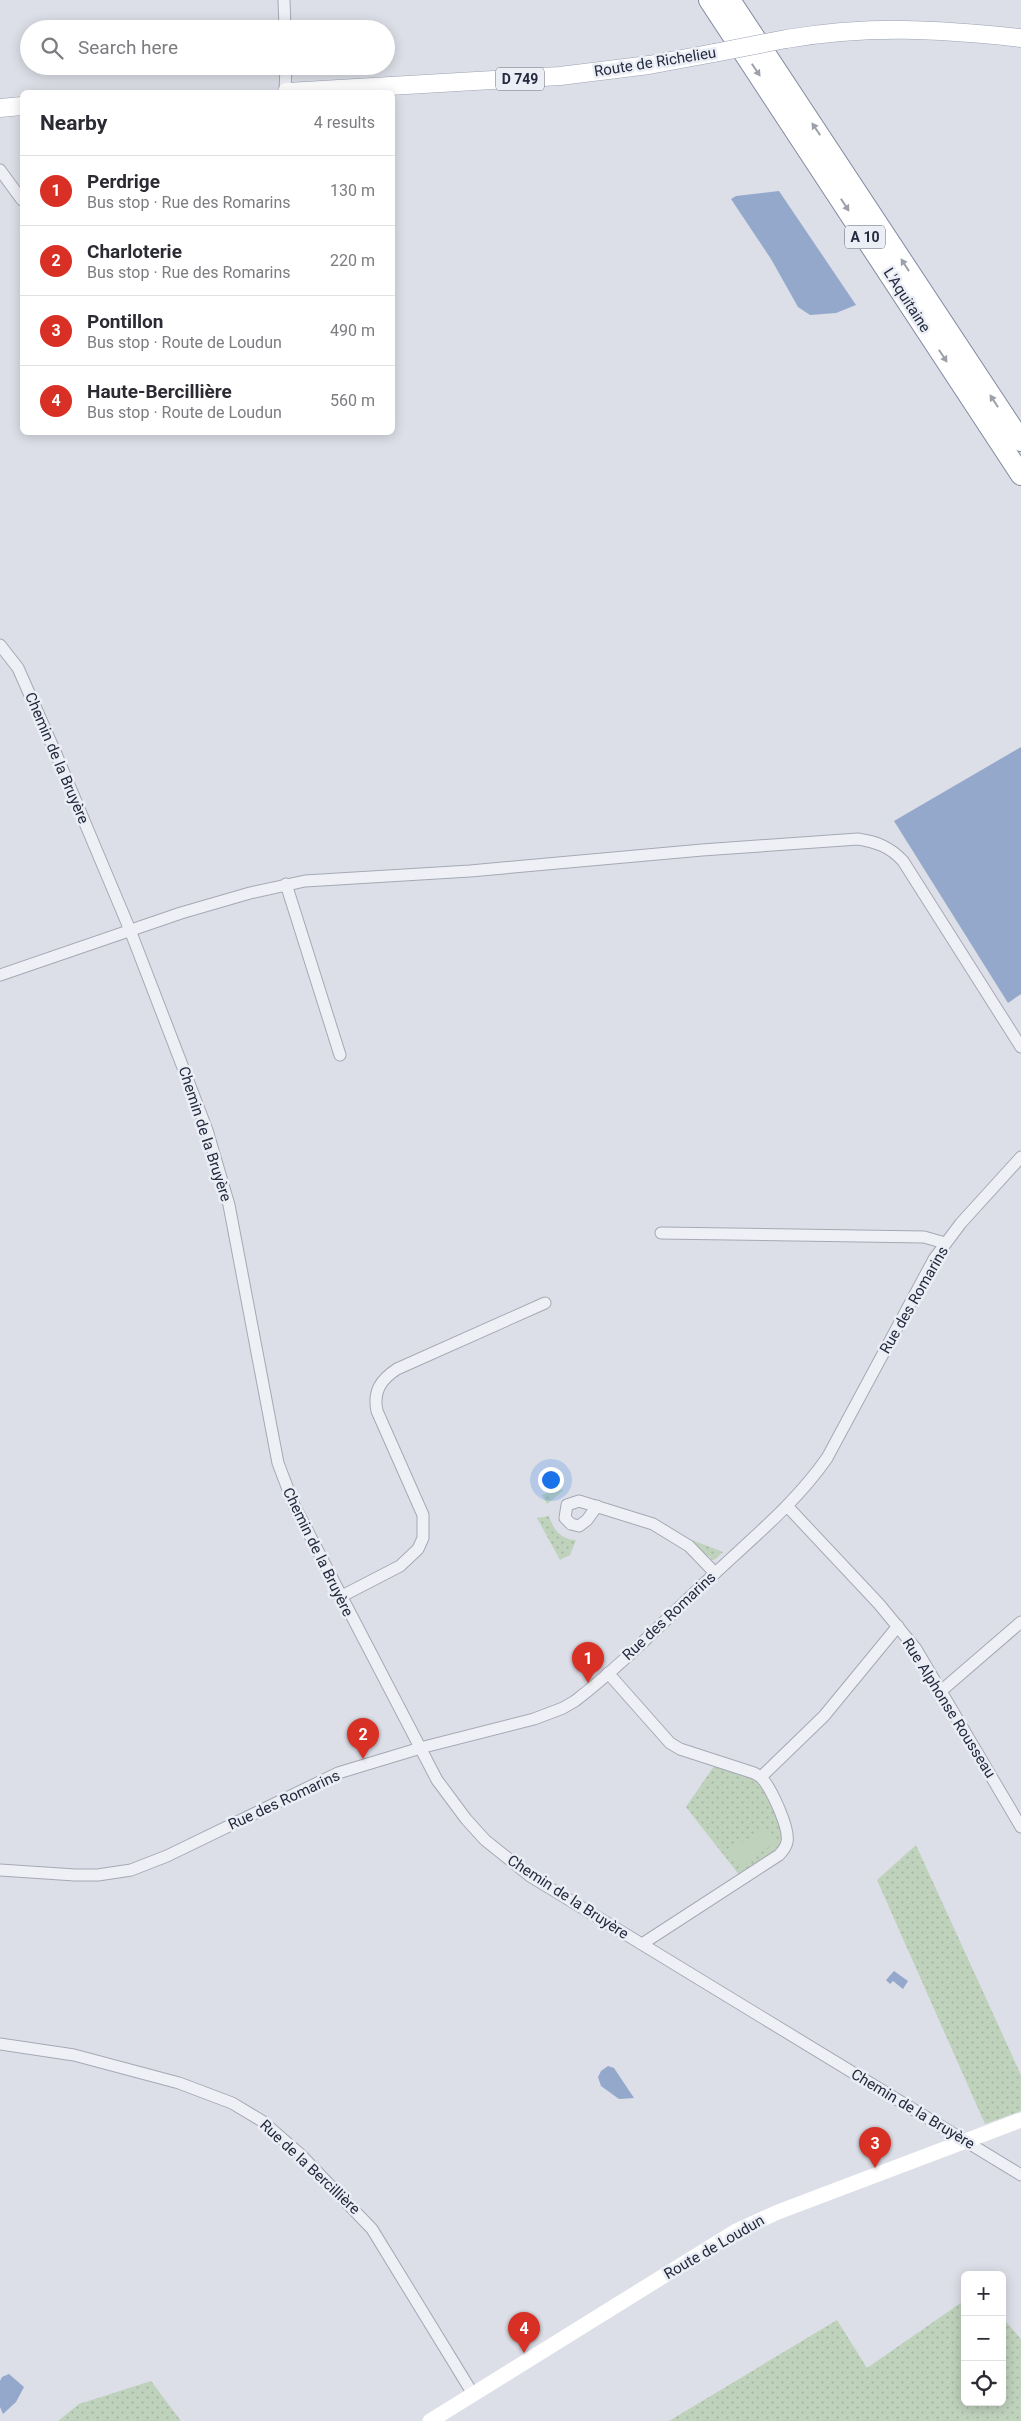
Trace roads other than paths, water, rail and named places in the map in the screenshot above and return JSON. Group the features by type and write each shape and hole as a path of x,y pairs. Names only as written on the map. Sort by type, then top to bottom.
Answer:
{"highway":[{"name":"L'Aquitaine","path":"709,0 1021,475"},
{"name":"L'Aquitaine","path":"730,0 1021,441"}],"main road":[{"name":"Route de Richelieu","path":"320,90 560,76 649,65 786,39 837,32 900,28 1021,38"},
{"path":"0,108 20,106"},
{"name":"Route de Loudun","path":"430,2421 736,2231 778,2212 1021,2120"}],"street":[{"path":"284,0 285,20"},
{"path":"286,75 286,90"},
{"path":"0,170 20,197"},
{"name":"Chemin de la Bruyère","path":"0,646 18,668 32,698 130,930 219,1168 239,1253 278,1463 294,1505 419,1749 437,1780 466,1819 508,1860 530,1876 1021,2175"},
{"path":"0,975 207,905 286,884 323,879 487,869 702,850 858,839 872,841 894,852 903,861 1021,1047"},
{"path":"286,884 340,1055"},
{"name":"Rue des Romarins","path":"0,1870 75,1875 115,1873 131,1870 167,1856 324,1779 419,1749 549,1714 574,1701 608,1673 787,1506 810,1482 827,1458 924,1276 945,1243 1021,1156"},
{"path":"661,1233 924,1237 945,1243"},
{"path":"340,1597 400,1566 418,1549 423,1538 425,1525 422,1515 377,1411 376,1394 383,1380 397,1369 545,1303"},
{"path":"597,1506 639,1519 667,1531 689,1546 715,1573"},
{"name":"Rue Alphonse Rousseau","path":"787,1506 898,1626 916,1649 1021,1827"},
{"path":"941,1691 1021,1622"},
{"path":"761,1777 824,1716 898,1626"},
{"path":"608,1673 670,1743 680,1749 761,1777 770,1789 786,1828 787,1841 779,1855 642,1944"},
{"name":"Rue de la Bercillière","path":"0,2044 74,2055 179,2083 232,2103 262,2121 301,2155 372,2229 473,2394"}],"water":[{"path":"779,191 856,305 836,313 810,315 798,307 771,259 731,199 736,196"},
{"path":"1021,747 1021,994 1008,1003 894,821"},
{"path":"894,1971 908,1981 903,1989 893,1981 890,1984 886,1980"},
{"path":"608,2066 614,2068 634,2098 619,2099 601,2086 598,2077 601,2071"},
{"path":"9,2374 24,2387 16,2402 3,2414 0,2407 0,2381 2,2377"}],"place":[{"name":"Perdrige","path":"588,1683"},
{"name":"Charloterie","path":"363,1759"},
{"name":"Pontillon","path":"875,2168"},
{"name":"Haute-Bercillière","path":"524,2353"}]}
